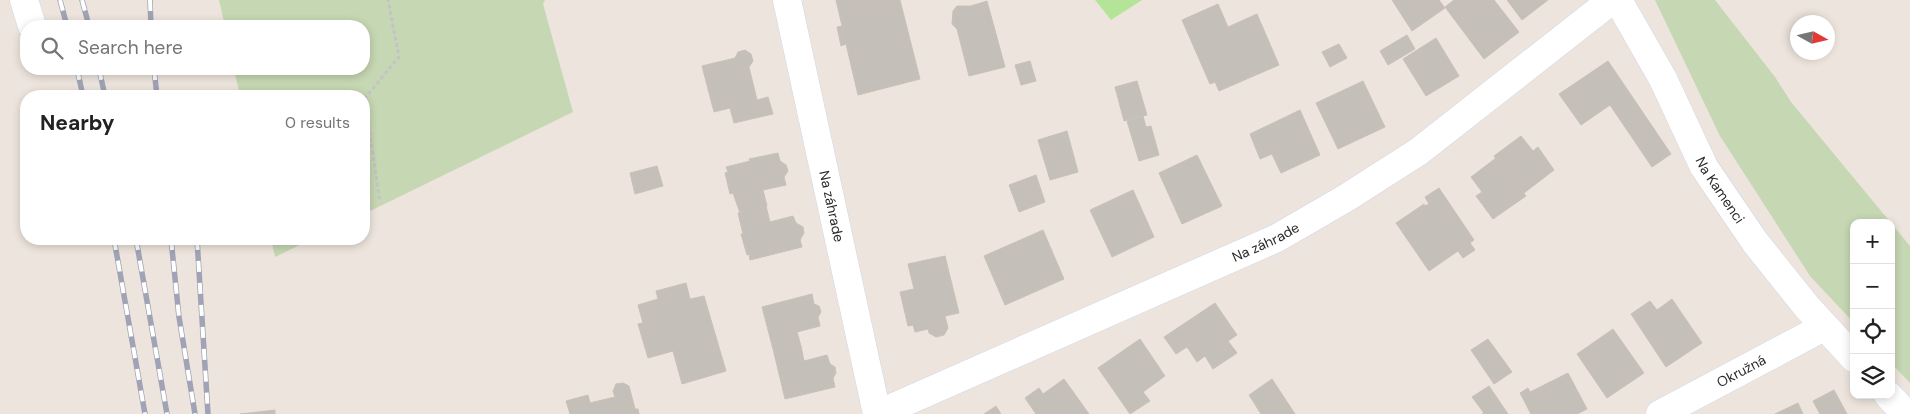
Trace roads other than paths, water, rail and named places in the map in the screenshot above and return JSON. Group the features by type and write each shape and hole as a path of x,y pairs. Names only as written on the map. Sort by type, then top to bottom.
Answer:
{"street":[{"path":"24,0 30,20"},
{"name":"Na záhrade","path":"787,0 878,414 1277,238 1346,198 1418,152 1612,0"},
{"name":"Na Kamenci","path":"1618,0 1663,79 1704,167 1755,242 1824,327 1850,354"},
{"name":"Okružná","path":"1660,414 1824,327"},
{"path":"1892,399 1906,414"}],"railway":[{"path":"60,0 65,20"},
{"path":"82,0 87,20"},
{"path":"150,0 151,20"},
{"path":"78,75 82,90"},
{"path":"100,75 104,90"},
{"path":"155,75 156,90"},
{"path":"115,245 145,414"},
{"path":"137,245 167,414"},
{"path":"172,245 179,317 195,414"},
{"path":"197,245 208,414"}]}
